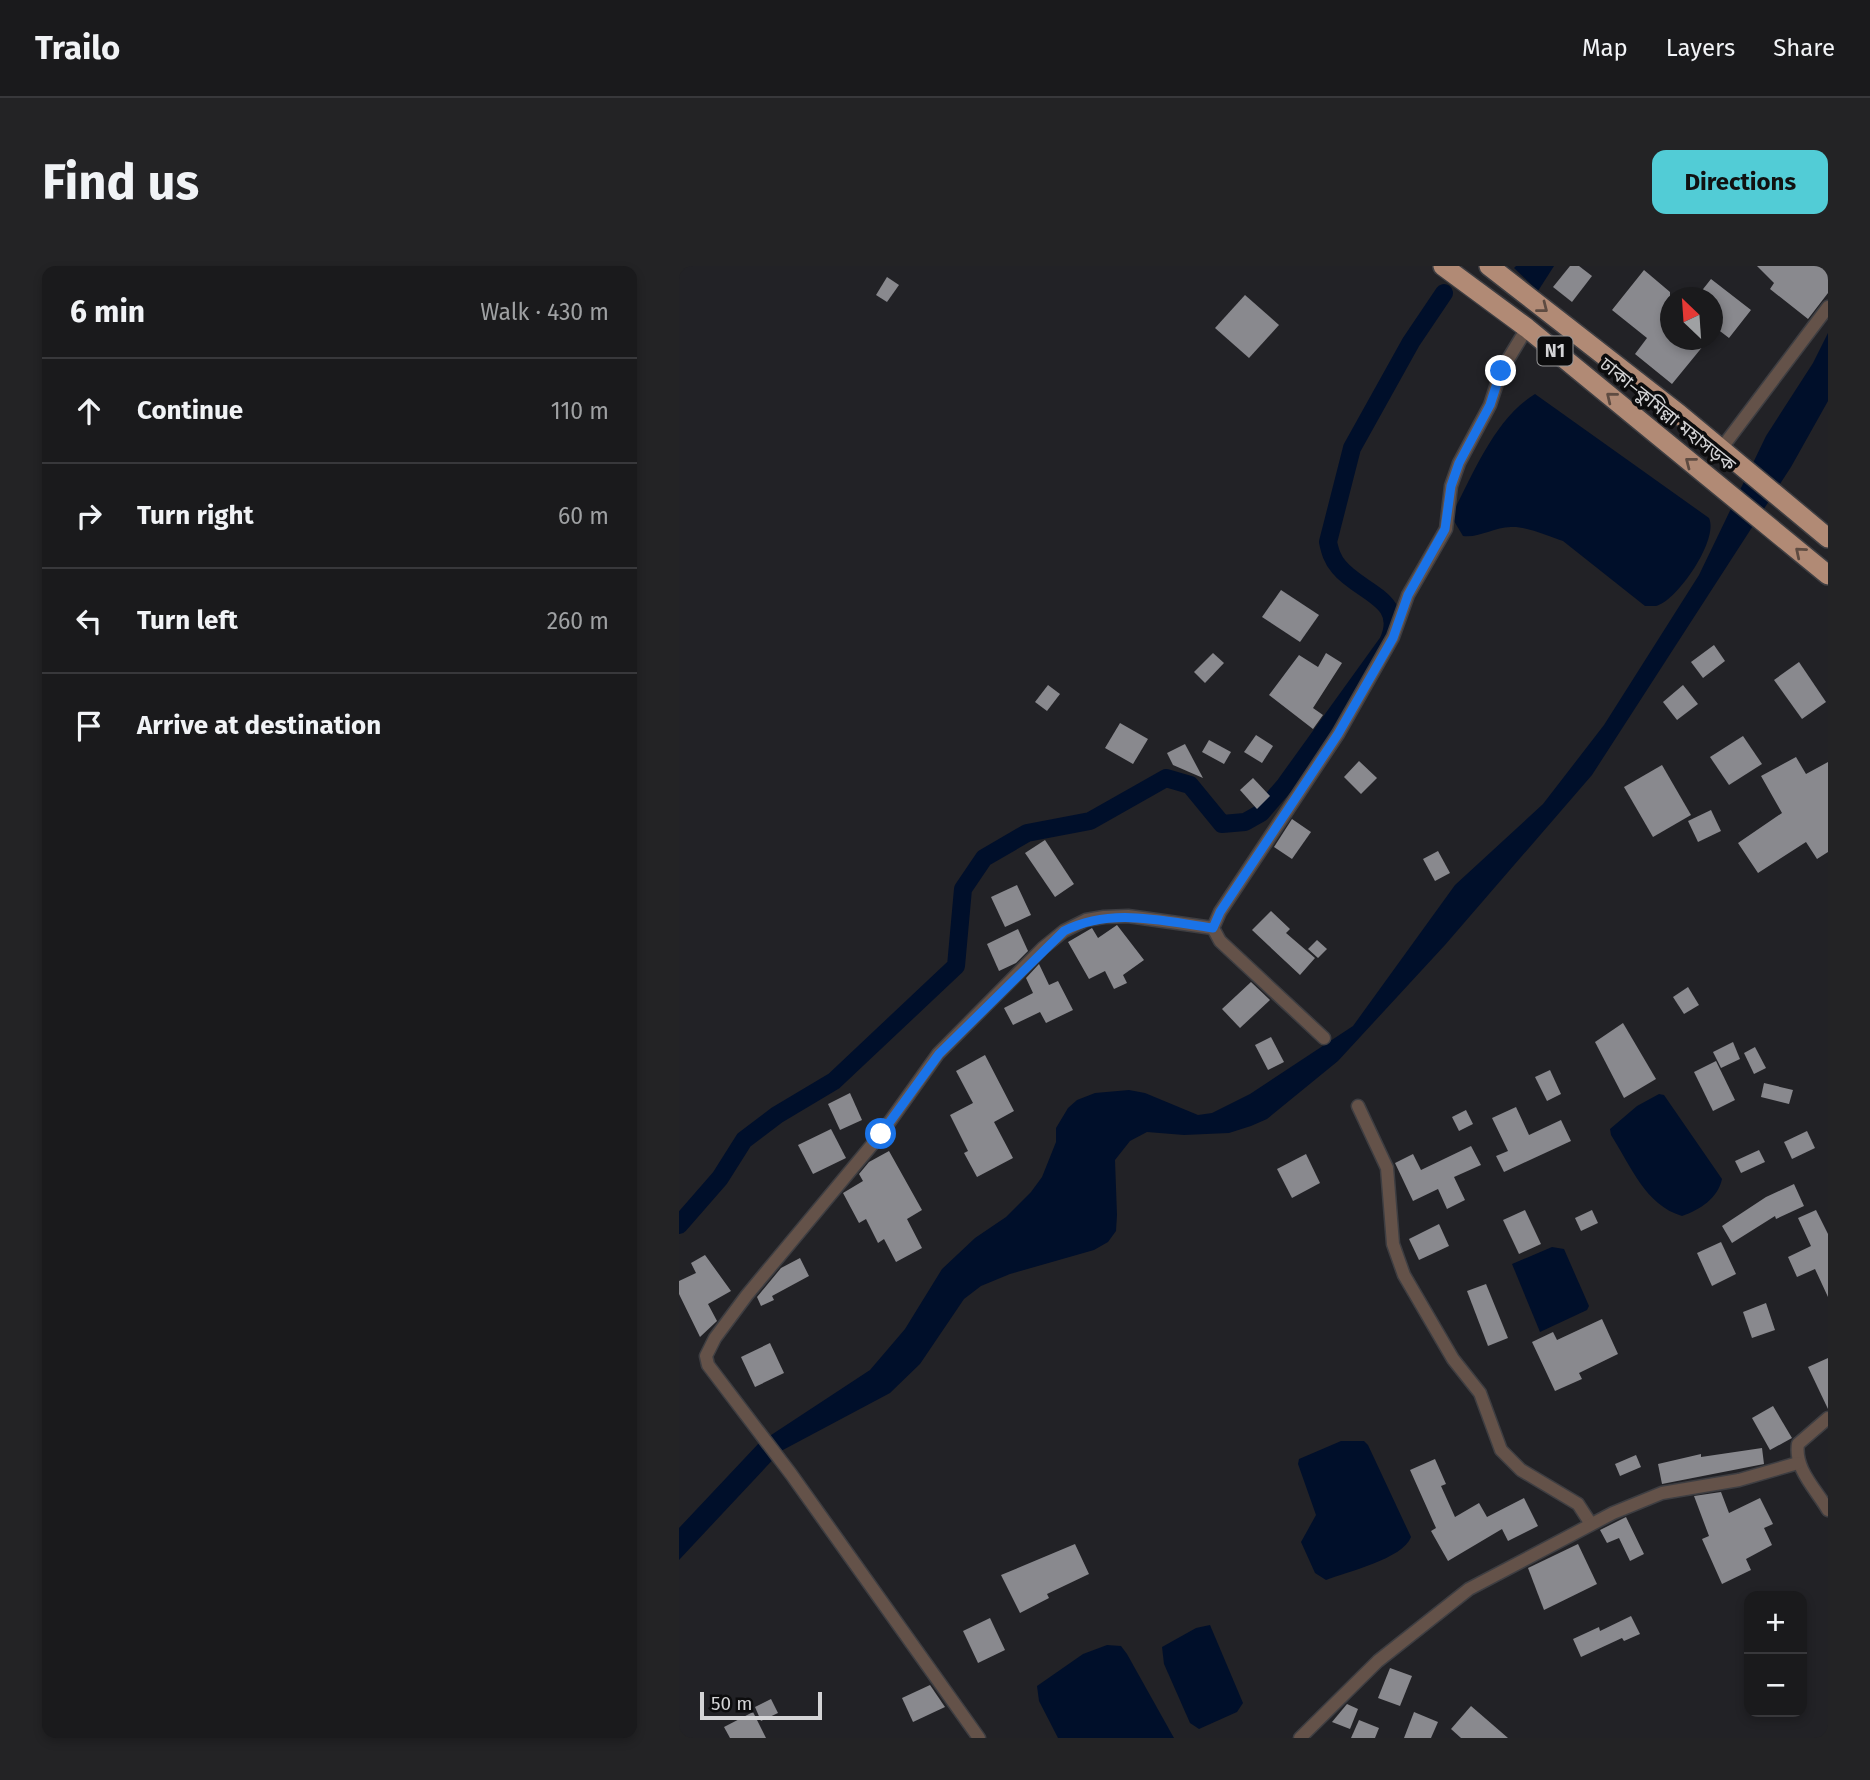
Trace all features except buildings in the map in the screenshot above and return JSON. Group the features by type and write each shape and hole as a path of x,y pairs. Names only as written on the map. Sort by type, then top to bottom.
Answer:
{"highway":[{"name":"ঢাকা–কুমিল্লা মহাসড়ক","path":"1443,266 1527,328 1828,575"},
{"name":"ঢাকা–কুমিল্লা মহাসড়ক","path":"1494,267 1721,449"},
{"name":"N1","path":"1721,449 1828,538"}],"street":[{"path":"1721,449 1828,307"},
{"path":"1213,928 1220,912 1338,734 1393,638 1408,595 1445,529 1451,486 1459,463 1490,405 1501,371 1527,328"},
{"path":"979,1738 791,1474 708,1365 706,1356 715,1338 747,1295 881,1134 939,1054 1043,948 1064,931 1086,920 1128,916 1213,928"},
{"path":"1213,928 1220,941 1324,1038"},
{"path":"1358,1105 1387,1168 1393,1244 1403,1275 1453,1359 1480,1393 1501,1450 1521,1471 1578,1504 1591,1524"},
{"path":"1828,1419 1798,1444 1798,1463 1828,1510"},
{"path":"1300,1738 1378,1661 1469,1589 1591,1524 1662,1493 1739,1480 1798,1463"}],"water":[{"path":"1554,266 1538,291 1514,268"},
{"path":"1828,333 1828,401 1791,467 1592,775 1445,945 1338,1061 1267,1119 1251,1126 1229,1133 1184,1135 1147,1132 1130,1141 1115,1160 1116,1231 1108,1242 1094,1250 1010,1274 981,1286 964,1299 920,1364 890,1393 781,1451 679,1560 679,1528 759,1443 870,1370 905,1329 942,1269 975,1238 1006,1217 1031,1192 1042,1177 1056,1142 1056,1128 1068,1108 1077,1100 1095,1093 1129,1090 1145,1093 1198,1115 1212,1113 1250,1094 1353,1026 1455,885 1543,804 1604,725 1699,575 1766,436 1813,363"},
{"path":"1535,394 1709,518 1708,540 1695,568 1665,601 1656,606 1645,606 1563,541 1538,532 1506,527 1463,536 1451,516 1496,433 1521,405"},
{"path":"1659,1094 1664,1095 1722,1179 1717,1192 1707,1202 1682,1216 1669,1211 1649,1194 1611,1135 1610,1129 1637,1106"},
{"path":"1552,1247 1564,1249 1589,1306 1587,1310 1540,1332 1512,1264"},
{"path":"1341,1441 1364,1441 1368,1445 1411,1537 1406,1545 1386,1558 1326,1580 1315,1573 1301,1542 1316,1515 1298,1464 1299,1459"},
{"path":"1210,1625 1243,1703 1237,1712 1199,1729 1190,1723 1164,1664 1162,1647 1196,1628"},
{"path":"1107,1645 1121,1646 1127,1654 1174,1738 1058,1738 1039,1701 1037,1686 1083,1654"}],"waterway":[{"path":"679,1225 720,1178 744,1140 777,1115 834,1081 956,966 963,889 984,858 1027,833 1090,821 1166,778 1190,785 1222,824 1245,822 1261,813 1285,785 1388,642 1392,616 1387,606 1339,567 1328,542 1352,448 1411,342 1444,293"}],"route":[{"path":"881,1134 939,1054 1043,948 1064,931 1086,920 1128,916 1213,928 1220,912 1338,734 1393,638 1408,595 1445,529 1451,486 1459,463 1490,405 1501,371"}]}
